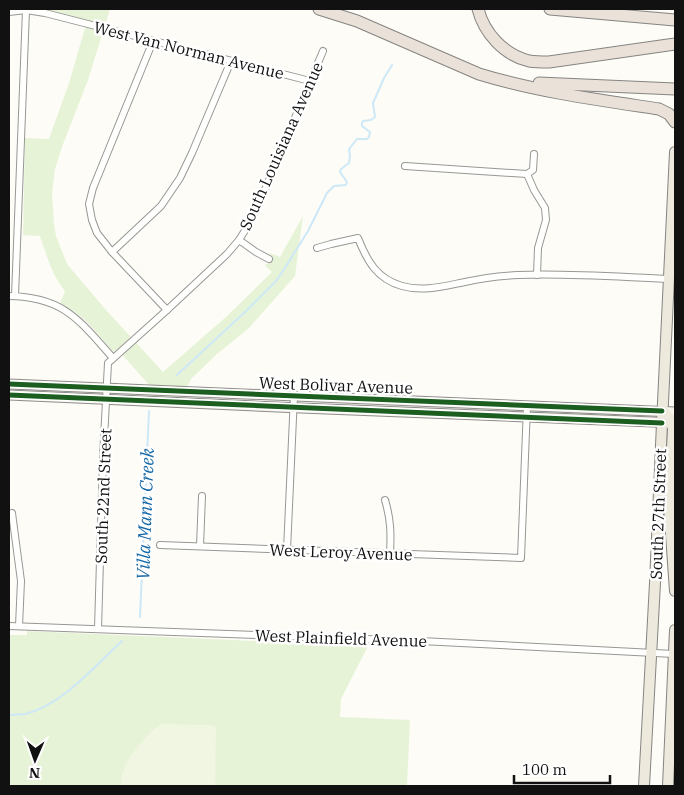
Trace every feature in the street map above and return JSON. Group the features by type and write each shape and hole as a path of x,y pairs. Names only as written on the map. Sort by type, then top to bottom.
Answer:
{"highway":[{"path":"319,9 357,21 479,74 564,94 659,109 669,114 675,122"},
{"path":"478,9 483,23 504,49 520,58 537,62 558,61 675,44"},
{"path":"550,9 675,20"},
{"path":"498,80 523,83 675,89"}],"main road":[{"path":"675,152 662,411 669,416 670,423 669,506 675,591"},
{"path":"672,220 675,252"},
{"name":"South 27th Street","path":"644,786 652,652 670,423"},
{"path":"668,786 675,630"}],"street":[{"name":"West Van Norman Avenue","path":"9,12 26,10 45,13 310,81"},
{"path":"26,10 12,296 43,300 68,311 85,326 111,361"},
{"path":"153,41 93,188 89,204 97,233 112,252 168,310"},
{"name":"South Louisiana Avenue","path":"111,361 221,260 239,240 259,204 323,51"},
{"path":"112,252 161,206 176,184 192,153 231,60"},
{"path":"405,166 527,174 533,170 534,154"},
{"path":"527,174 545,208 546,220 538,248 537,275"},
{"path":"317,248 358,238 366,258 376,271 389,281 400,286 424,289 495,277 537,275 670,279"},
{"path":"239,240 269,259"},
{"name":"South 22nd Street","path":"98,629 106,399 111,361"},
{"name":"West Bolivar Avenue","path":"9,384 675,412"},
{"name":"West Bolivar Avenue","path":"9,395 670,423"},
{"path":"287,550 294,396"},
{"path":"411,412 412,401"},
{"path":"526,417 527,406"},
{"path":"612,421 613,409"},
{"name":"West Leroy Avenue","path":"160,545 521,558 526,417"},
{"path":"200,546 202,496"},
{"path":"385,500 391,530 390,554"},
{"path":"12,513 21,582 19,626"},
{"name":"West Plainfield Avenue","path":"9,626 421,641 674,654"}],"green space":[{"path":"42,9 110,9 88,80 55,169 52,194 54,224 56,236 67,264 163,372 226,317 272,272 265,266 270,263 273,257 270,253 280,257 303,216 295,276 249,328 217,354 192,378 186,388 150,386 118,350 113,351 82,317 60,303 65,291 60,285 47,258 40,236 23,235 25,138 49,139 69,83 87,21"},
{"path":"27,631 368,646 341,699 340,717 410,720 407,786 9,786 9,635 27,635"},
{"path":"160,724 209,725 216,727 215,786 121,786 121,778 128,760 147,736"}],"waterway":[{"name":"Villa Mann Creek","path":"177,375 276,281 308,231 327,193 334,186 346,185 347,182 340,172 341,169 349,163 349,149 357,139 367,139 369,137 370,132 362,126 362,123 375,117 373,103 392,65"},
{"name":"Villa Mann Creek","path":"140,617 149,411"},
{"name":"Villa Mann Creek","path":"9,715 25,714 52,703 77,684 122,641"}],"cycle path":[{"path":"9,384 662,411"},
{"path":"9,395 662,423"}]}
